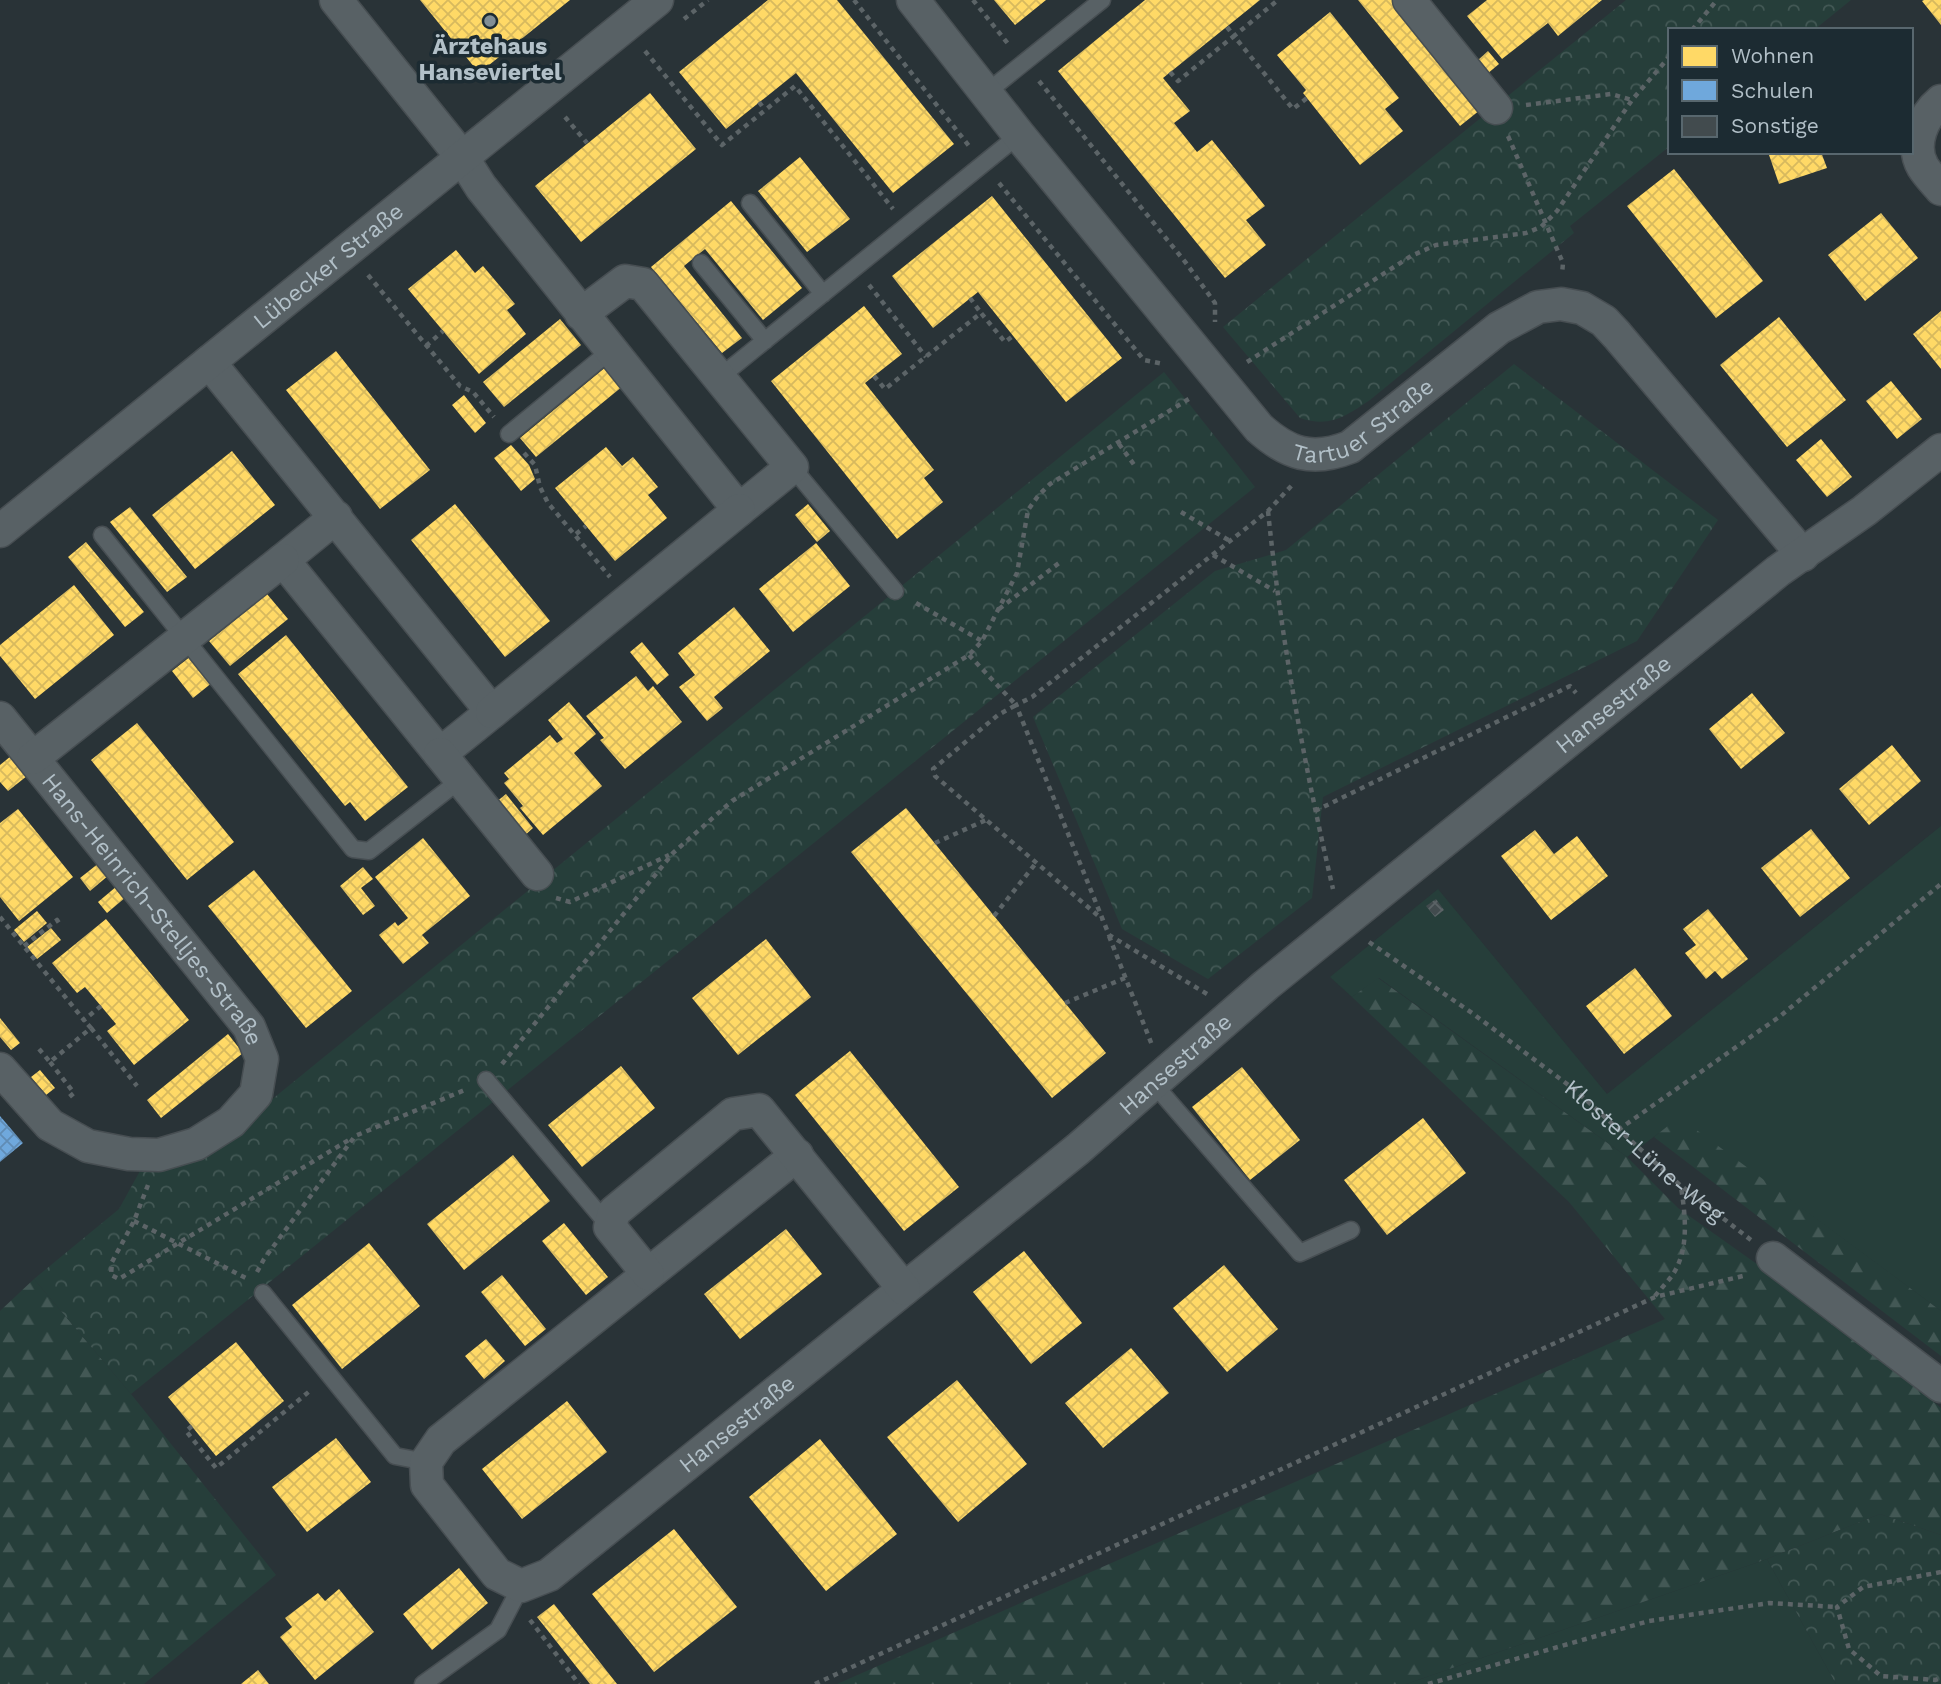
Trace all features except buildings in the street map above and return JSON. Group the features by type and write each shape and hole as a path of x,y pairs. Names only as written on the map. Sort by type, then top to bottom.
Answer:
{"street":[{"path":"336,0 738,510"},
{"name":"Lübecker Straße","path":"2,525 209,362 657,0"},
{"name":"Tartuer Straße","path":"913,0 1019,135 1219,380 1259,428 1283,447 1308,455 1334,453 1350,447 1499,328 1538,307 1561,304"},
{"path":"1409,0 1496,108"},
{"path":"1941,101 1929,111 1917,138 1921,165 1941,189"},
{"path":"440,754 792,467 643,284 625,281 581,314"},
{"path":"1561,304 1592,312 1617,335 1803,555"},
{"path":"209,362 492,712"},
{"name":"Hansestraße","path":"521,1586 549,1575 1078,1149 1241,1006 1596,718 1778,571 1864,511 1941,450"},
{"name":"Hans-Heinrich-Stelljes-Straße","path":"33,758 336,517"},
{"path":"283,559 537,874"},
{"name":"Hans-Heinrich-Stelljes-Straße","path":"0,718 249,1027 262,1059 256,1094 231,1122 196,1144 159,1155 129,1154 88,1146 50,1125 0,1069"},
{"path":"648,1274 610,1227 614,1212 733,1114 760,1110 904,1289"},
{"path":"521,1586 497,1574 427,1485 426,1462 441,1440 797,1155"},
{"path":"1783,1265 1941,1386"}],"lane":[{"path":"986,93 1102,0"},
{"path":"720,377 1019,135"},
{"path":"750,203 823,294"},
{"path":"701,263 765,341"},
{"path":"509,434 610,351"},
{"path":"792,467 895,591"},
{"path":"102,535 353,849 369,851 460,780"},
{"path":"1162,1075 1300,1253 1351,1230"},
{"path":"486,1080 610,1227"},
{"path":"263,1293 395,1456 426,1462"},
{"path":"423,1684 498,1630 521,1586"}],"path":[{"path":"854,0 984,165 1144,360 1174,366"},
{"path":"973,0 1209,294 1215,303 1215,324"},
{"path":"1170,72 1178,81 1278,0"},
{"path":"1694,28 1717,0"},
{"path":"1227,27 1293,109 1307,98"},
{"path":"645,51 722,145 795,86 906,226"},
{"path":"355,1136 264,1259 252,1282 178,1244 134,1221 112,1262 111,1275 119,1279 130,1274 178,1244 355,1136 486,1080 504,1063 673,853 732,801 969,655 982,640 1017,573 1028,510 1050,484 1119,444 1411,256 1436,245 1526,233 1547,222 1632,100 1668,58"},
{"path":"797,89 804,83"},
{"path":"1561,304 1563,263 1496,108 1611,94 1632,100"},
{"path":"758,103 765,110"},
{"path":"565,117 587,143"},
{"path":"849,154 857,149"},
{"path":"855,268 926,357"},
{"path":"970,298 1005,342 1013,336"},
{"path":"874,376 885,390 981,313"},
{"path":"426,346 443,331"},
{"path":"1119,444 1135,466"},
{"name":"Kloster-Lüne-Weg","path":"1230,541 1268,511 1276,592 1315,811 1335,897 1349,919 1369,943 1472,1013 1575,1090 1680,1185 1783,1265"},
{"path":"1102,919 934,776 933,769 998,715 1032,696 1230,541 1181,512"},
{"path":"576,534 586,526"},
{"path":"1213,555 1276,592"},
{"path":"996,611 1059,563"},
{"path":"895,591 982,640"},
{"path":"969,655 1016,705 1126,977 1162,1075"},
{"path":"1315,811 1570,686 1596,718"},
{"path":"935,843 986,820"},
{"path":"537,874 556,898 570,902 673,853"},
{"path":"994,916 1036,863"},
{"path":"1618,1130 1779,1017 1941,884"},
{"path":"0,916 137,1086"},
{"path":"24,946 57,920 59,923"},
{"path":"1109,935 1213,997"},
{"path":"1065,1003 1126,977"},
{"path":"84,1020 101,1006"},
{"path":"39,1049 50,1062 91,1028"},
{"path":"1655,1297 1676,1269 1683,1242 1685,1216 1680,1185"},
{"path":"816,1684 1655,1297 1783,1265"},
{"path":"192,1426 186,1431 216,1468 330,1375"},
{"path":"1428,1684 1649,1621 1769,1603 1837,1607 1863,1587 1941,1572"},
{"path":"521,1586 530,1620 579,1684"},
{"path":"1837,1607 1849,1649 1881,1676 1935,1680 1941,1678"}],"green space":[{"path":"1626,0 1851,0 1816,28 1668,28 1668,148 1570,226 1574,233 1370,400 1345,415 1320,422 1300,418 1223,327"},
{"path":"1514,364 1718,520 1637,641 1323,797 1312,898 1208,979 1122,929 1033,717 1215,571 1286,550"},
{"path":"1164,372 1255,487 131,1394 34,1279 119,1209 141,1169 259,1110"},
{"path":"1941,826 1941,1311 1679,1118 1627,1157 1379,978 1352,997 1330,977 1438,889 1607,1094"},
{"path":"1378,978 1627,1157 1678,1208 1785,1284 1941,1408 1941,1535 1880,1514 1767,1559 1406,1684 837,1684 1665,1319 1569,1202 1352,997"},
{"path":"1679,1117 1941,1311 1941,1356 1654,1137"},
{"path":"34,1279 131,1394 276,1575 144,1684 0,1684 0,1311"},
{"path":"1880,1514 1941,1535 1941,1684 1836,1684 1767,1559"},
{"path":"1767,1559 1836,1684 1406,1684"}],"place":[{"name":"Ärztehaus Hanseviertel","path":"490,21"}]}
